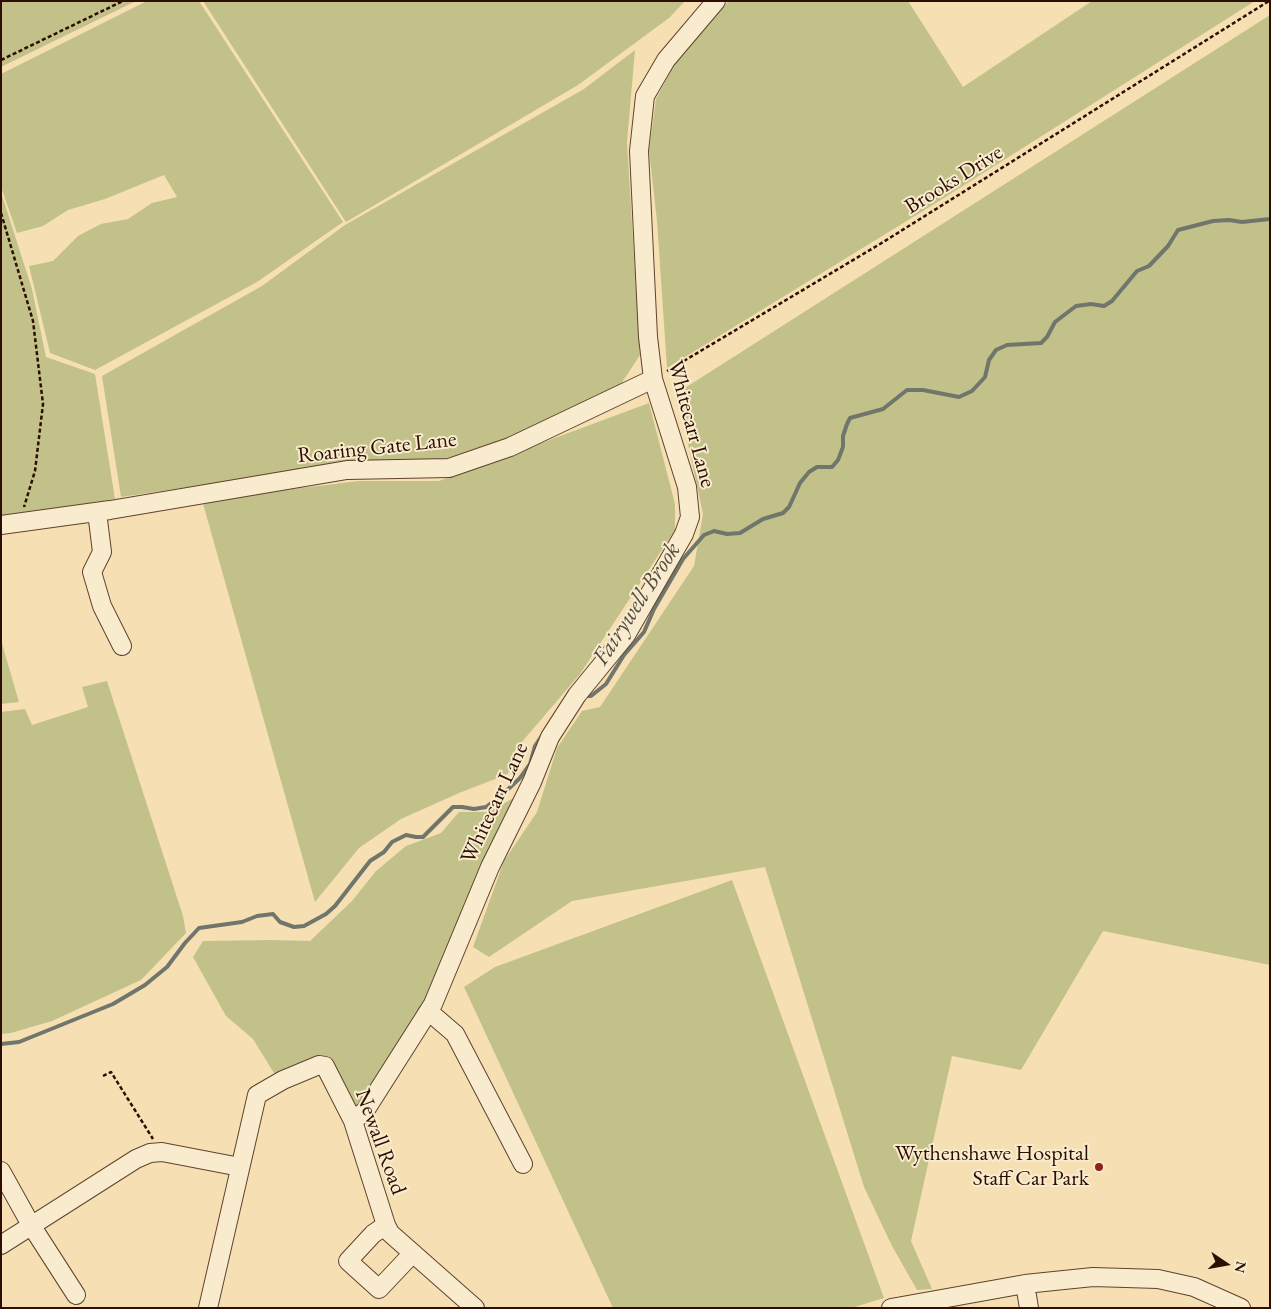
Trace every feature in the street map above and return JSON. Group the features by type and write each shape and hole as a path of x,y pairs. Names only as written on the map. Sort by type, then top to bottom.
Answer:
{"street":[{"name":"Whitecarr Lane","path":"353,1121 365,1111 436,996 490,867 532,782 550,737 577,695 626,635 684,534 690,516 687,487 653,379 648,337 640,151 645,96 666,60 716,1"},
{"name":"Roaring Gate Lane","path":"1,525 96,512 347,470 449,468 510,447 653,379"},
{"path":"96,512 101,534 102,552 92,572 102,606 122,646"},
{"path":"427,1013 434,1016 456,1034 523,1164"},
{"name":"Newall Road","path":"208,1308 257,1095 283,1080 320,1065 325,1066 353,1121 390,1233 475,1308"},
{"path":"1,1245 136,1159 150,1153 162,1152 240,1167"},
{"path":"1,1171 31,1225 76,1294"},
{"path":"386,1225 373,1234 348,1261 379,1289 413,1253"},
{"path":"891,1308 1025,1284 1093,1277 1158,1280 1194,1288 1241,1308"},
{"path":"1025,1284 1030,1308"}],"path":[{"path":"1,60 123,1"},
{"name":"Brooks Drive","path":"653,379 880,244 1269,1"},
{"path":"1,213 33,321 43,404 34,471 20,522"},
{"path":"103,1076 110,1072 162,1152"}],"shaded area":[{"path":"1,1 136,1 1,67"},
{"path":"147,1 199,1 343,222 257,282 95,370 50,353 29,266 53,261 78,236 101,224 128,219 152,203 177,197 164,175 105,199 68,210 43,226 17,233 1,187 1,74"},
{"path":"203,1 685,1 669,18 578,85 346,222"},
{"path":"729,1 908,1 963,87 1092,1 1255,1 936,203 667,368 657,221 649,150 656,99 686,43"},
{"path":"1270,15 1270,965 1103,931 1021,1070 952,1056 911,1241 932,1289 917,1290 892,1246 864,1187 765,867 572,901 489,957 473,947 504,861 537,812 557,748 582,711 600,707 694,566 703,514 677,393"},
{"path":"635,50 627,142 640,355 619,387 505,439 440,460 344,464 121,497 102,376 262,286 345,225 584,89"},
{"path":"1,192 32,289 46,357 95,374 115,499 1,519"},
{"path":"649,403 675,504 675,530 580,674 515,750 508,774 401,819 359,848 315,902 202,500 359,481 439,481"},
{"path":"1,640 19,702 1,704"},
{"path":"107,681 183,916 186,933 141,980 52,1021 11,1033 1,1034 1,712 25,709 32,725 88,707 82,687"},
{"path":"523,793 424,1006 363,1102 356,1109 325,1058 277,1078 253,1039 226,1016 193,957 203,941 310,941 352,901 376,871 406,846 441,833 459,812 488,812"},
{"path":"732,880 884,1298 851,1308 613,1308 464,987 495,967"}],"waterway":[{"name":"Fairywell Brook","path":"583,696 591,696 606,684 624,655 644,632 654,609 683,559 704,535 714,531 727,534 740,533 763,519 783,513 789,507 800,483 809,472 817,467 832,467 838,460 843,447 843,436 850,418 883,409 907,390 923,390 959,397 972,391 985,377 989,360 996,350 1007,345 1041,343 1047,337 1055,322 1076,306 1091,304 1104,306 1112,301 1137,271 1149,266 1168,246 1178,230 1213,221 1229,220 1242,222 1270,219"},
{"name":"Fairywell Brook","path":"1,1044 19,1042 113,1004 145,985 167,967 199,928 242,922 257,916 273,914 280,922 294,927 304,926 326,914 335,906 370,861 384,852 392,842 406,835 423,837 453,807 474,809 486,807 503,794 520,778 530,764 535,746 543,734"}],"place":[{"name":"Wythenshawe Hospital Staff Car Park","path":"1099,1167"}]}
